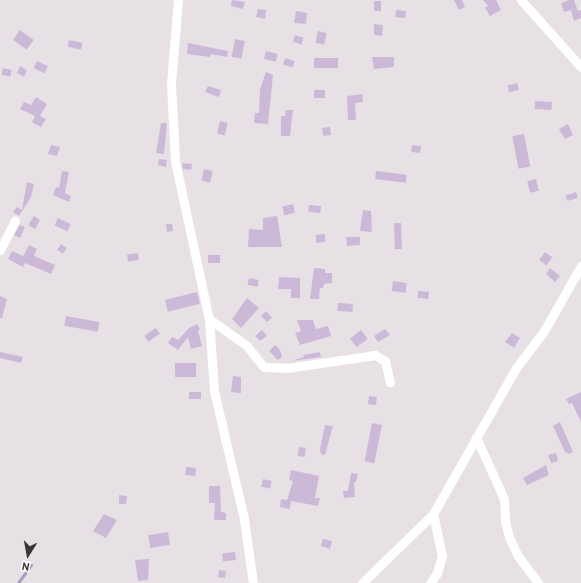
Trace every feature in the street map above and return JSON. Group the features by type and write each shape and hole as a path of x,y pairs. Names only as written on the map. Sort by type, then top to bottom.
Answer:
{"street":[{"path":"178,0 171,84 174,161 209,319 214,391 244,519 253,583"},
{"path":"521,0 581,66"},
{"path":"0,250 15,221"},
{"path":"362,583 433,514 516,368 544,331 581,266"},
{"path":"209,319 246,345 264,367 287,368 375,355 385,361 390,382"},
{"path":"476,437 504,499 505,521 509,537 518,556 538,583"},
{"path":"430,583 438,573 442,556 433,514"}],"building":[{"path":"232,0 245,2 243,9 231,6"},
{"path":"454,0 462,0 465,7 459,10"},
{"path":"483,0 496,0 501,10 490,16 485,8 488,6"},
{"path":"574,0 578,11 581,10 581,18 574,21 571,10 564,12 561,3"},
{"path":"374,1 381,1 381,11 374,11"},
{"path":"258,9 266,10 265,19 256,17"},
{"path":"396,10 406,11 405,18 395,17"},
{"path":"296,11 307,13 306,24 294,23"},
{"path":"374,24 383,25 382,36 374,35"},
{"path":"20,30 34,40 27,50 13,40"},
{"path":"318,31 327,33 324,45 315,43"},
{"path":"295,35 304,38 301,44 293,42"},
{"path":"235,39 245,41 241,59 232,57"},
{"path":"69,40 83,43 81,50 68,47"},
{"path":"188,43 228,51 227,57 211,54 210,57 187,54"},
{"path":"266,51 278,54 276,62 264,59"},
{"path":"372,57 394,57 394,67 374,69"},
{"path":"285,58 295,61 293,68 283,65"},
{"path":"314,58 338,58 338,68 314,68"},
{"path":"37,61 48,66 45,73 34,68"},
{"path":"20,66 27,70 24,77 17,73"},
{"path":"3,68 12,70 10,77 1,75"},
{"path":"266,72 273,75 268,124 254,123 255,113 259,113 260,89"},
{"path":"517,83 519,90 509,92 507,86"},
{"path":"208,86 221,90 219,97 205,92"},
{"path":"314,90 325,90 325,98 314,98"},
{"path":"362,94 363,102 355,103 356,120 348,120 347,96"},
{"path":"36,97 47,104 40,116 46,119 41,127 32,122 35,116 20,109 24,102 31,105"},
{"path":"535,101 552,102 552,110 535,109"},
{"path":"286,110 293,110 290,136 281,136 281,116 285,116"},
{"path":"220,121 228,123 225,136 217,134"},
{"path":"161,123 167,123 164,154 156,153"},
{"path":"568,124 573,135 565,139 559,129"},
{"path":"330,127 331,135 323,136 322,128"},
{"path":"524,134 530,166 519,169 512,136"},
{"path":"51,145 60,147 57,156 48,154"},
{"path":"412,145 421,146 420,153 411,152"},
{"path":"159,159 167,160 166,167 158,165"},
{"path":"182,163 192,164 191,170 183,169"},
{"path":"204,169 213,171 210,183 201,181"},
{"path":"62,171 69,172 65,193 71,196 69,202 53,195 56,187 59,188"},
{"path":"376,171 407,175 406,183 375,179"},
{"path":"536,179 539,191 530,193 527,181"},
{"path":"27,182 34,184 31,197 19,216 13,212 17,207 22,210"},
{"path":"576,192 578,198 567,201 566,195"},
{"path":"293,204 295,213 284,215 282,206"},
{"path":"309,205 321,206 320,213 308,212"},
{"path":"363,210 371,211 372,232 360,231"},
{"path":"34,216 40,220 35,229 28,225"},
{"path":"277,216 282,247 248,247 249,229 263,230 263,218"},
{"path":"58,218 71,224 67,231 55,225"},
{"path":"394,223 401,223 402,249 395,249"},
{"path":"166,224 172,224 173,231 167,232"},
{"path":"20,225 25,227 20,238 14,235"},
{"path":"325,234 325,242 316,243 316,235"},
{"path":"346,237 360,237 360,245 347,246"},
{"path":"61,244 67,248 63,254 57,250"},
{"path":"29,245 37,249 34,256 55,265 51,274 25,263 23,267 8,259 12,251 23,256"},
{"path":"545,252 552,257 546,265 539,260"},
{"path":"138,253 139,260 128,261 127,255"},
{"path":"208,255 220,255 220,263 208,263"},
{"path":"314,268 325,269 325,273 332,273 332,283 324,284 323,288 320,288 319,299 310,299"},
{"path":"550,268 560,276 555,282 546,274"},
{"path":"279,277 300,278 300,298 291,298 291,289 278,289"},
{"path":"249,278 259,280 257,287 248,285"},
{"path":"393,281 407,283 405,293 392,291"},
{"path":"418,291 429,292 428,299 417,298"},
{"path":"197,292 200,304 168,312 165,300"},
{"path":"0,296 7,299 2,318 0,318"},
{"path":"247,298 259,308 241,328 232,319"},
{"path":"338,303 353,304 352,312 337,311"},
{"path":"266,311 272,318 267,322 261,316"},
{"path":"66,316 99,322 98,332 64,326"},
{"path":"297,320 313,320 316,329 328,326 331,336 300,345 295,333 301,331"},
{"path":"197,324 200,329 198,331 202,346 191,349 188,337 178,350 168,343 172,337 178,340 189,328"},
{"path":"156,328 160,334 148,342 144,336"},
{"path":"385,329 390,335 378,342 374,336"},
{"path":"262,330 267,336 260,341 255,336"},
{"path":"361,330 368,339 357,347 350,339"},
{"path":"512,333 520,338 514,348 505,342"},
{"path":"275,345 280,350 282,357 278,360 269,351"},
{"path":"0,352 23,357 21,363 0,358"},
{"path":"320,352 321,357 292,361 304,357 303,355"},
{"path":"175,363 196,363 196,377 175,377"},
{"path":"233,376 241,377 241,393 231,392"},
{"path":"189,392 201,392 201,399 189,399"},
{"path":"581,392 581,422 572,403 569,404 566,399"},
{"path":"369,396 377,397 376,405 368,404"},
{"path":"560,422 573,452 569,454 565,452 553,426"},
{"path":"372,423 382,425 374,463 365,461"},
{"path":"325,425 333,426 325,455 321,454 320,449"},
{"path":"299,447 306,448 305,457 298,456"},
{"path":"556,453 558,461 551,463 548,455"},
{"path":"546,465 549,475 527,485 523,478"},
{"path":"186,467 196,468 195,476 185,475"},
{"path":"291,470 319,476 315,498 320,498 318,506 291,501 290,509 280,507 281,499 287,500 293,481 289,480"},
{"path":"351,473 358,474 356,482 354,482 355,497 344,498 343,491 348,491"},
{"path":"263,479 272,481 270,489 261,487"},
{"path":"209,486 220,486 221,512 226,513 226,520 214,520 215,503 209,503"},
{"path":"119,495 127,496 126,504 119,504"},
{"path":"104,514 117,520 106,538 93,531"},
{"path":"168,532 170,545 150,548 148,535"},
{"path":"323,539 332,541 330,549 321,546"},
{"path":"235,552 236,560 223,562 222,554"},
{"path":"149,559 148,580 138,581 135,560"},
{"path":"219,570 226,571 225,578 218,577"}],"waterway":[{"path":"18,583 31,565"}]}
